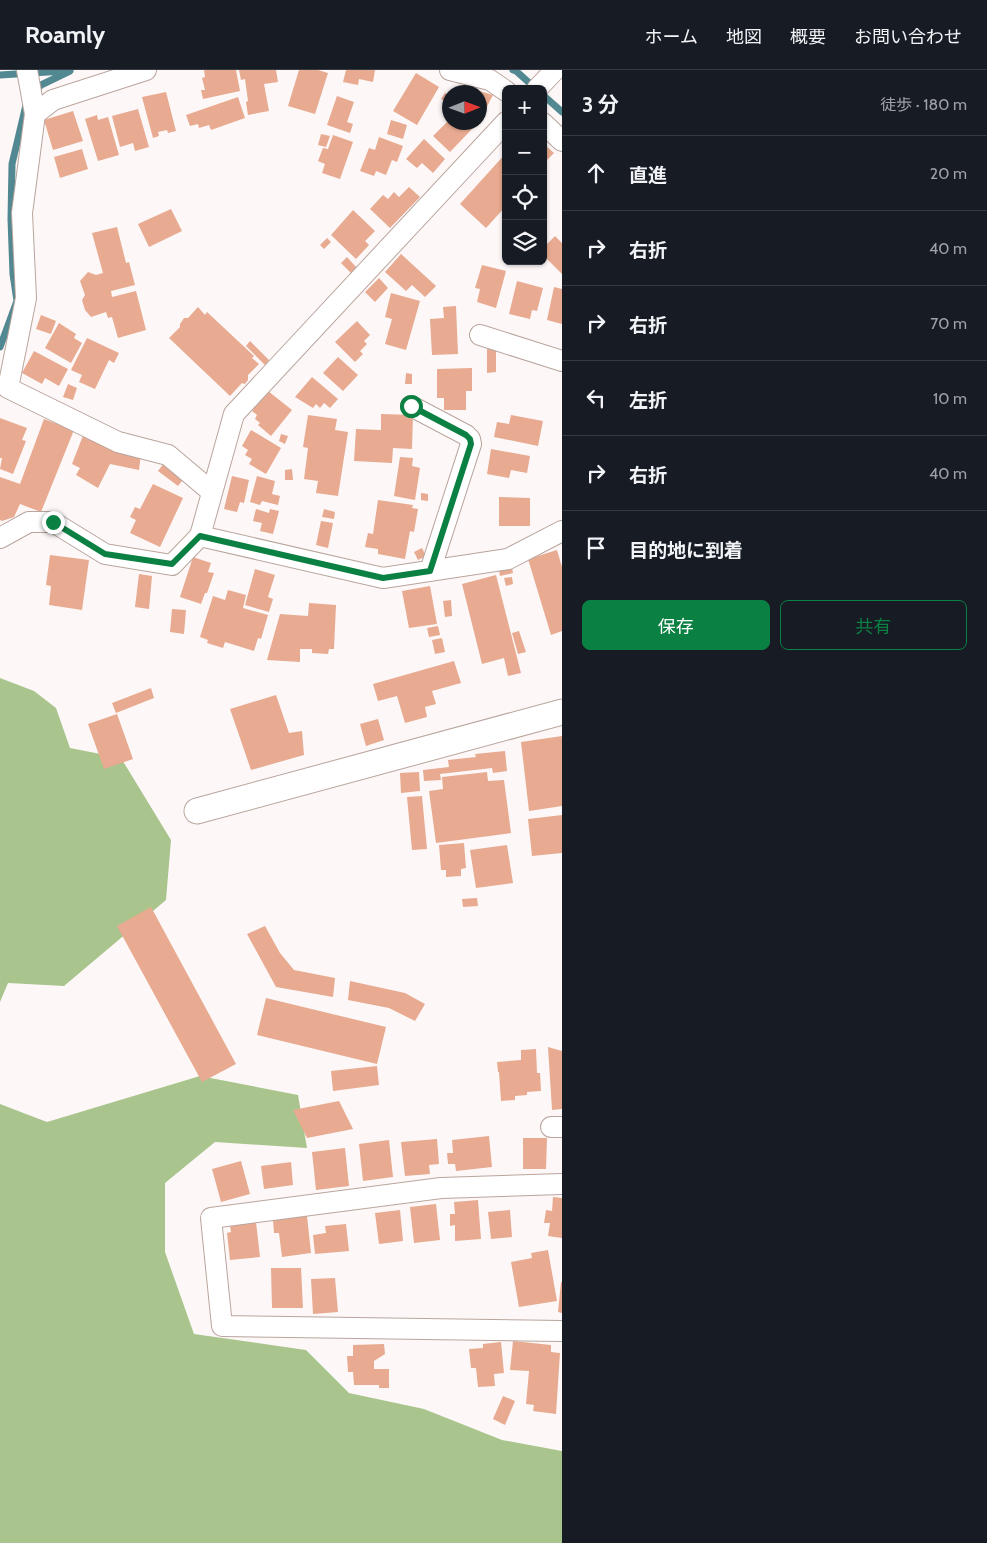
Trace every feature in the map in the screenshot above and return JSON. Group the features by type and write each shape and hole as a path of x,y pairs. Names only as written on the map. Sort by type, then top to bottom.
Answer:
{"street":[{"path":"27,70 35,114 22,213 26,298 3,391 118,442 168,456 212,492"},
{"path":"35,114 53,100 146,70"},
{"path":"450,70 490,80 502,88"},
{"path":"0,538 29,522 53,522 105,554 172,564 200,536 234,414 502,126"},
{"path":"547,126 562,141"},
{"path":"480,336 562,361"},
{"path":"411,406 466,435 470,439 471,444 430,571"},
{"path":"200,536 383,578 508,559 562,531"},
{"path":"197,811 562,712"},
{"path":"562,1184 441,1188 211,1218 222,1326 562,1331"}],"green space":[{"path":"0,678 34,691 56,708 70,748 121,758 171,840 166,900 64,986 8,983 0,1002"},
{"path":"200,1076 298,1095 307,1148 215,1142 165,1183 165,1252 194,1334 306,1350 349,1393 424,1409 502,1440 562,1451 562,1543 0,1543 0,1104 47,1122"}],"building":[{"path":"204,70 236,70 240,91 203,99 201,90 205,90 202,78 205,77"},
{"path":"239,70 276,70 278,82 264,84 269,111 248,115 245,79 241,80"},
{"path":"299,70 318,70 328,73 315,114 288,106"},
{"path":"346,70 375,70 373,82 359,79 358,85 343,82"},
{"path":"416,73 439,87 417,125 393,111"},
{"path":"166,92 176,131 168,133 167,130 158,132 159,136 153,138 142,97"},
{"path":"487,93 493,95 487,106"},
{"path":"337,96 354,102 347,122 353,124 350,133 327,125"},
{"path":"238,97 245,118 211,130 209,125 199,128 198,124 190,126 186,115"},
{"path":"138,109 149,147 135,151 133,143 120,147 112,116"},
{"path":"73,111 83,141 53,150 44,120"},
{"path":"97,115 98,120 108,117 119,155 98,161 85,119"},
{"path":"391,120 407,125 403,139 387,134"},
{"path":"442,127 442,130 471,130 450,152 433,136"},
{"path":"321,134 330,136 326,147 318,145"},
{"path":"333,135 353,142 340,179 322,173 325,164 318,161 323,148 328,149"},
{"path":"379,137 403,146 397,162 392,160 386,175 376,171 374,176 360,171 369,148 375,150"},
{"path":"424,139 445,159 433,173 422,163 417,168 406,159"},
{"path":"547,147 554,153 547,160"},
{"path":"82,149 88,169 60,178 54,157"},
{"path":"502,157 502,210 486,228 460,204"},
{"path":"409,187 420,197 390,228 370,209 383,195 388,199 394,192 399,197"},
{"path":"171,209 182,231 149,247 138,224"},
{"path":"353,210 375,231 365,241 369,245 356,259 331,235"},
{"path":"117,227 126,263 129,262 135,285 111,291 112,297 136,291 146,330 118,338 112,317 108,318 106,312 91,317 85,310 82,300 85,295 80,281 88,272 96,275 103,273 92,233"},
{"path":"555,236 562,243 562,274 547,259 547,244"},
{"path":"327,238 331,242 324,249 320,245"},
{"path":"401,254 436,286 425,297 412,285 406,291 385,272"},
{"path":"347,257 357,268 351,273 341,263"},
{"path":"482,265 506,271 496,308 477,302 480,289 475,288"},
{"path":"379,278 388,288 375,302 365,292"},
{"path":"517,281 543,288 537,311 532,310 530,319 509,314"},
{"path":"554,287 562,289 562,324 547,320"},
{"path":"391,293 420,301 406,350 385,344 392,319 385,317"},
{"path":"456,306 458,354 432,355 430,319 444,318 443,307"},
{"path":"198,307 205,315 207,312 254,356 252,358 259,364 248,375 248,380 245,384 242,383 230,396 169,338 180,327 184,318 188,318"},
{"path":"41,315 56,321 51,334 36,329"},
{"path":"357,321 370,335 364,341 367,344 360,351 363,354 355,362 335,342"},
{"path":"59,323 76,334 74,338 82,343 71,363 45,348"},
{"path":"87,338 119,353 114,363 109,360 95,389 79,382 82,375 71,370"},
{"path":"250,341 269,360 265,365 246,346"},
{"path":"487,349 496,349 496,372 487,373"},
{"path":"34,351 68,369 59,386 45,378 42,384 22,373"},
{"path":"338,357 358,375 343,391 323,373"},
{"path":"472,368 472,391 466,391 466,410 444,410 444,398 437,398 437,369"},
{"path":"406,373 412,374 412,384 405,384"},
{"path":"312,377 338,399 330,408 324,403 320,408 316,404 313,408 295,397"},
{"path":"68,384 77,388 73,400 63,397"},
{"path":"268,391 292,410 271,436 258,425 260,423 255,419 257,415 252,411"},
{"path":"381,414 413,415 412,449 393,448 392,463 354,461 356,429 381,430"},
{"path":"308,415 337,419 335,430 348,432 338,496 316,493 318,481 304,479 308,448 303,447"},
{"path":"511,415 543,421 538,446 494,437 497,422 509,424"},
{"path":"0,418 27,428 22,440 26,441 13,474 0,469 2,458 0,458"},
{"path":"44,419 74,430 41,512 20,504 14,517 2,521 0,520 0,477 20,484"},
{"path":"251,430 281,448 266,474 249,464 252,459 245,455 248,450 242,446"},
{"path":"84,433 141,453 139,470 110,464 98,488 76,475 80,468 72,464"},
{"path":"281,434 288,436 285,444 279,441"},
{"path":"491,449 530,456 527,473 511,470 509,478 487,474"},
{"path":"400,457 413,458 412,466 420,468 415,500 394,496"},
{"path":"164,463 185,477 178,486 158,471"},
{"path":"292,469 293,480 285,480 285,470"},
{"path":"232,476 249,480 244,503 240,502 237,512 224,509"},
{"path":"257,476 275,481 272,494 280,496 278,505 262,501 260,505 250,502"},
{"path":"153,484 183,498 160,547 130,533 136,520 130,517 135,507 140,509"},
{"path":"421,493 428,494 428,501 421,500"},
{"path":"499,497 530,498 530,526 499,526"},
{"path":"378,500 413,505 412,508 418,509 414,532 410,531 405,559 378,554 378,549 365,547 368,533 373,534"},
{"path":"256,509 269,513 270,509 279,511 273,534 260,531 262,523 253,521"},
{"path":"324,509 335,512 334,519 322,517"},
{"path":"321,521 333,523 328,548 316,545"},
{"path":"422,548 426,556 418,560 414,552"},
{"path":"557,550 562,567 562,631 551,635 528,559"},
{"path":"50,555 89,560 82,610 49,605 51,586 46,585"},
{"path":"193,557 211,563 208,572 214,573 201,604 180,597"},
{"path":"512,568 513,573 500,576 499,571"},
{"path":"255,569 275,575 268,597 273,599 269,612 245,605"},
{"path":"139,574 152,576 149,609 135,607"},
{"path":"496,575 521,673 508,676 504,658 482,664 462,584"},
{"path":"512,577 513,584 506,586 504,578"},
{"path":"430,586 437,624 409,628 402,591"},
{"path":"228,590 246,595 243,608 268,615 261,639 258,638 254,651 225,642 223,648 207,643 208,640 200,637 213,596 225,600"},
{"path":"451,600 452,616 445,617 443,601"},
{"path":"309,603 336,605 334,649 329,649 328,654 312,653 312,649 300,649 300,662 267,660 280,614 308,616"},
{"path":"172,609 186,610 184,634 170,632"},
{"path":"438,626 440,635 429,637 427,628"},
{"path":"519,631 526,652 518,654 512,633"},
{"path":"442,638 445,652 435,654 432,640"},
{"path":"454,661 461,683 432,691 436,704 425,707 427,717 405,723 397,696 378,701 373,684"},
{"path":"151,688 154,698 116,713 112,703"},
{"path":"276,695 289,733 302,731 304,755 251,770 230,709"},
{"path":"117,714 133,759 104,769 88,724"},
{"path":"378,719 384,740 366,746 360,724"},
{"path":"562,736 562,806 529,811 521,742"},
{"path":"505,751 507,771 493,773 492,768 440,774 441,780 424,781 423,770 449,767 448,760 476,757 475,754"},
{"path":"419,772 420,791 401,793 400,773"},
{"path":"487,772 488,781 504,780 511,833 436,843 429,791 443,789 442,777"},
{"path":"422,796 427,849 412,850 407,797"},
{"path":"562,815 562,853 532,856 528,819"},
{"path":"464,843 466,868 461,869 461,876 446,877 446,870 441,870 439,845"},
{"path":"507,845 513,883 476,888 470,850"},
{"path":"477,898 478,906 463,907 462,899"},
{"path":"151,907 236,1064 202,1082 117,926"},
{"path":"265,926 280,953 294,970 335,978 333,997 276,987 247,934"},
{"path":"350,981 405,993 425,1004 415,1021 389,1008 348,1000"},
{"path":"266,998 386,1027 377,1064 257,1035"},
{"path":"548,1047 562,1051 562,1109 552,1110"},
{"path":"536,1049 537,1073 540,1073 541,1091 527,1092 527,1095 515,1096 515,1100 501,1101 497,1062 521,1060 521,1050"},
{"path":"377,1066 379,1085 333,1091 331,1071"},
{"path":"339,1101 353,1129 307,1138 293,1110"},
{"path":"489,1136 492,1167 456,1171 455,1164 448,1164 447,1153 453,1153 452,1140"},
{"path":"523,1138 547,1138 546,1169 523,1169"},
{"path":"437,1139 439,1164 429,1165 430,1174 405,1176 401,1142"},
{"path":"389,1140 393,1177 363,1181 359,1144"},
{"path":"345,1148 349,1186 316,1190 312,1152"},
{"path":"241,1161 250,1194 221,1202 212,1169"},
{"path":"291,1162 293,1185 264,1189 261,1166"},
{"path":"553,1197 562,1198 562,1238 548,1236 550,1223 544,1223 546,1210 552,1211"},
{"path":"478,1200 481,1239 455,1241 455,1225 450,1226 450,1214 455,1214 454,1202"},
{"path":"436,1204 440,1240 414,1243 410,1207"},
{"path":"400,1210 403,1241 379,1244 375,1213"},
{"path":"510,1210 512,1237 491,1239 488,1212"},
{"path":"307,1216 311,1253 282,1257 279,1233 274,1233 273,1220"},
{"path":"256,1222 260,1257 230,1260 227,1233 231,1232 230,1226"},
{"path":"346,1224 349,1251 315,1254 313,1235 326,1233 325,1226"},
{"path":"548,1250 557,1301 519,1307 511,1262 532,1258 531,1253"},
{"path":"271,1268 301,1268 303,1308 272,1308"},
{"path":"335,1278 338,1312 313,1314 311,1279"},
{"path":"562,1282 562,1313 558,1312"},
{"path":"513,1341 551,1345 551,1352 560,1353 556,1414 533,1411 534,1405 526,1404 529,1371 510,1370"},
{"path":"501,1342 504,1373 494,1374 495,1386 478,1387 476,1368 471,1368 469,1349 483,1348 483,1344"},
{"path":"384,1344 385,1354 374,1361 374,1369 389,1369 389,1388 379,1388 379,1385 354,1385 353,1372 348,1372 347,1356 353,1356 353,1345"},
{"path":"503,1396 515,1401 505,1425 493,1419"}],"waterway":[{"path":"513,70 532,85"},
{"path":"0,75 64,71"},
{"path":"35,92 41,85 70,71"},
{"path":"547,99 562,112"},
{"path":"0,347 17,301 13,274 12,164 26,105"}],"route":[{"path":"53,522 105,554 172,564 200,536 383,578 430,571 471,444 470,439 466,435 411,406"}]}
